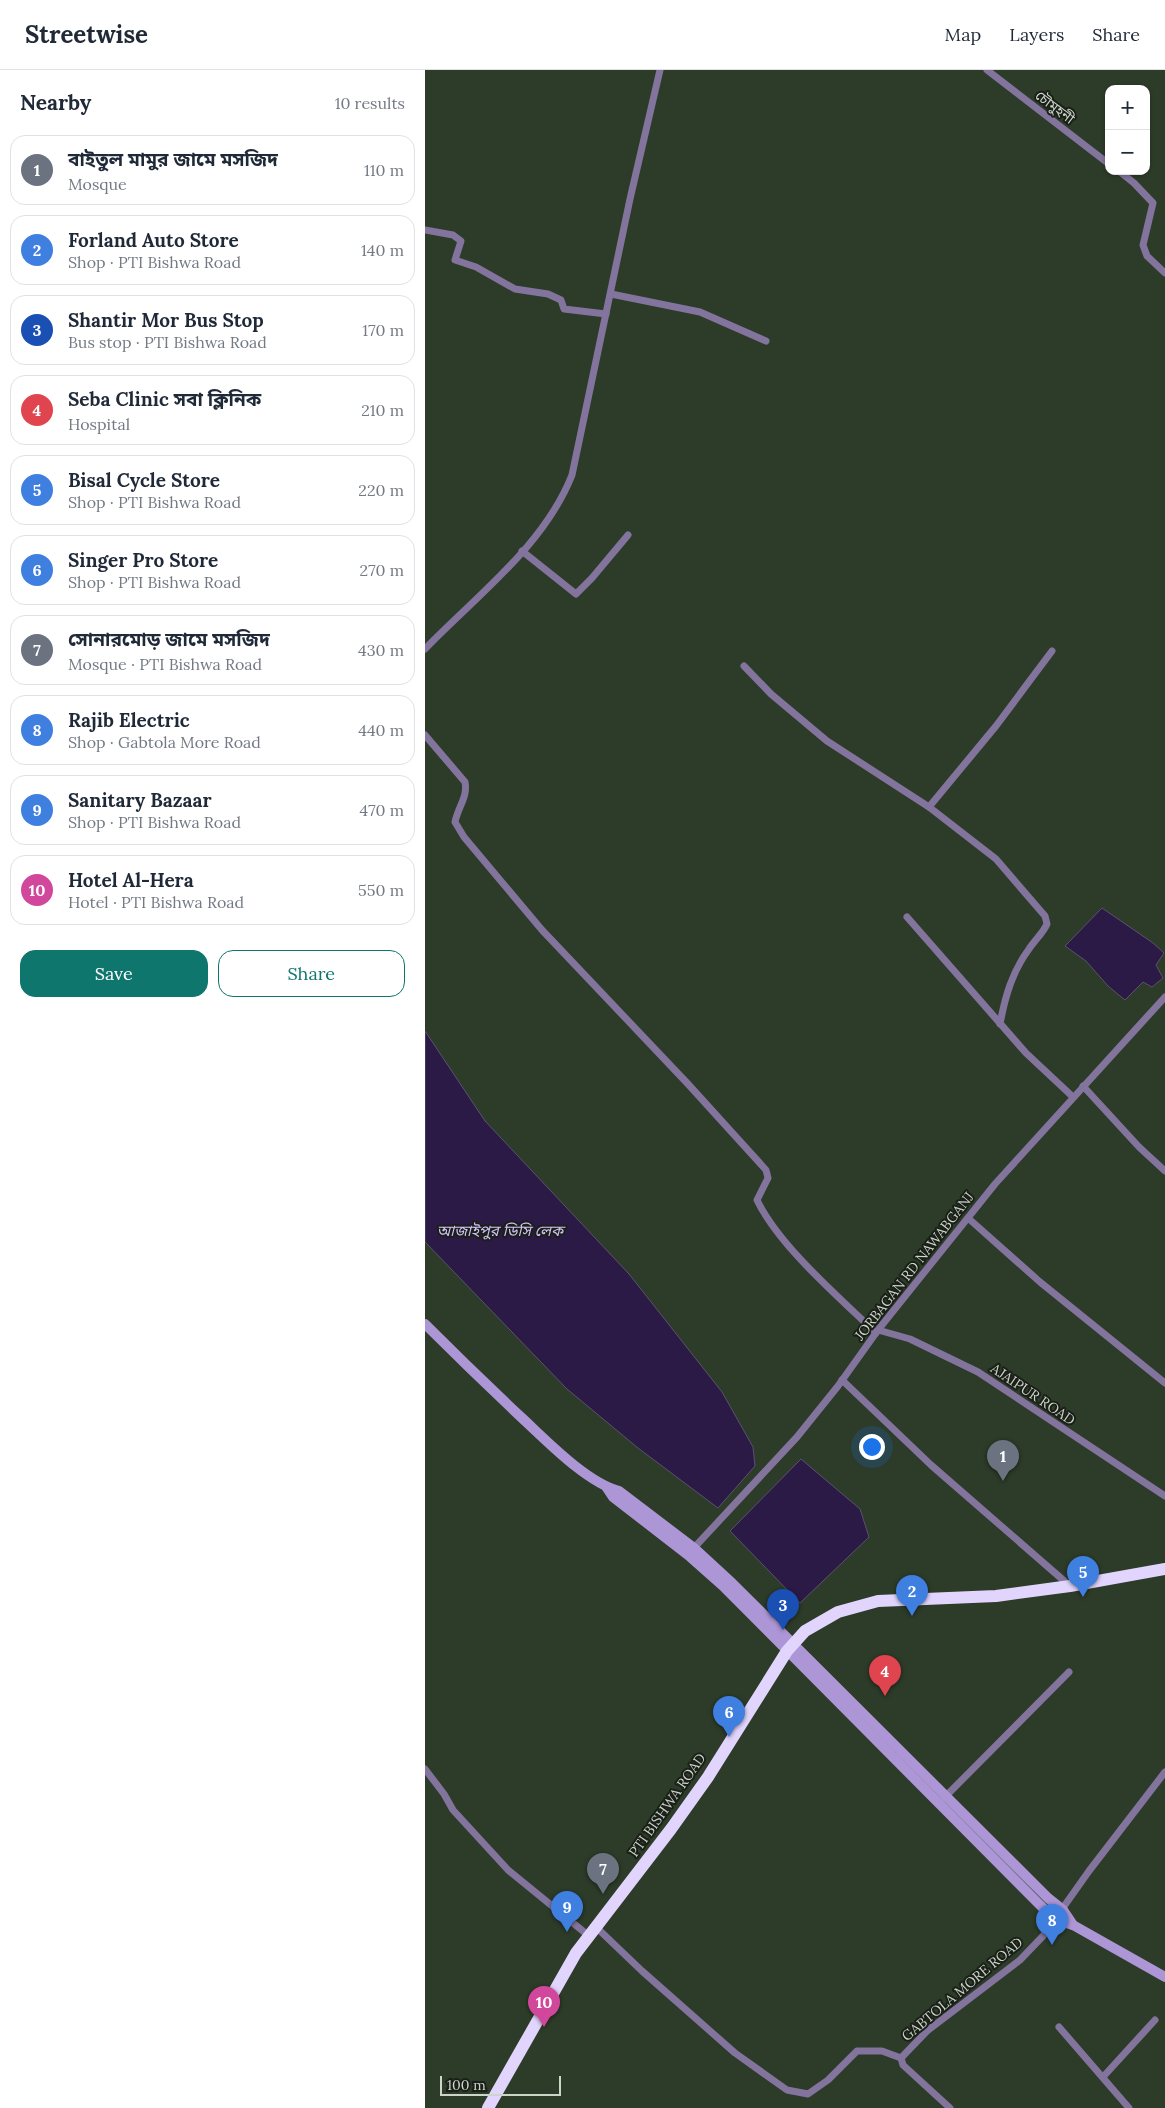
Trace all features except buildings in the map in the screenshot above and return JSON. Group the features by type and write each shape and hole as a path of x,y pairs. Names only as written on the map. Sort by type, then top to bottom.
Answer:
{"highway":[{"name":"PTI BISHWA ROAD","path":"488,2108 576,1953 671,1829 708,1777 790,1647 805,1631 838,1612 878,1601 996,1596 1069,1586 1165,1568"}],"street":[{"path":"425,649 522,551 553,512 565,493 572,475 660,70"},
{"name":"চৌমুহনী","path":"987,70 1105,161"},
{"path":"1124,175 1153,203 1143,245 1147,256 1165,273"},
{"path":"425,230 453,235 461,241 455,260 476,267 515,289 548,294 561,300 564,309 606,314"},
{"path":"611,294 700,312 766,341"},
{"path":"522,551 576,594 628,535"},
{"path":"929,807 996,726 1052,651"},
{"path":"744,666 771,694 827,741 929,807 996,859 1045,916 1047,924 1045,928 1028,950 1012,977 1004,1000 1000,1024"},
{"path":"425,735 465,782 467,792 455,822 464,836 542,930 688,1084 766,1170 769,1178 757,1200 761,1207 784,1240 833,1292 877,1331"},
{"path":"907,917 1026,1054 1073,1097"},
{"name":"JORBAGAN RD NAWABGANJ","path":"691,1552 797,1437 842,1380 877,1331 968,1218 1073,1097 1165,997"},
{"path":"1083,1086 1139,1147 1165,1171"},
{"path":"968,1218 1040,1282 1165,1383"},
{"path":"425,1324 559,1452 607,1488 613,1498 691,1552 723,1586 790,1647 891,1748 1056,1920 1073,1926 1165,1977"},
{"name":"AJAIPUR ROAD","path":"877,1331 910,1339 978,1372 1165,1496"},
{"path":"842,1380 931,1465 1069,1586"},
{"path":"942,1800 1069,1672"},
{"path":"425,1769 444,1794 453,1810 507,1870 593,1931 642,1971 735,2053 787,2090 808,2094 828,2080 857,2051 881,2051 901,2058 903,2065 949,2108"},
{"name":"GABTOLA MORE ROAD","path":"901,2058 927,2031 1020,1960 1043,1936 1089,1871 1165,1772"},
{"path":"942,1800 1063,1910 1073,1926"},
{"path":"1103,2077 1155,2020"},
{"path":"1059,2027 1129,2108"}],"water":[{"path":"1102,908 1153,943 1164,953 1156,965 1163,978 1152,987 1143,982 1125,1000 1108,986 1086,961 1065,946"},
{"name":"আজাইপুর ডিসি লেক","path":"425,1031 485,1121 629,1274 722,1392 753,1447 755,1466 718,1508 638,1448 567,1389 425,1242"},
{"path":"801,1459 860,1509 869,1537 800,1603 730,1531"}],"place":[{"name":"বাইতুল মামুর জামে মসজিদ","path":"1003,1481"},
{"name":"Bisal Cycle Store","path":"1083,1597"},
{"name":"Forland Auto Store","path":"912,1616"},
{"name":"Shantir Mor Bus Stop","path":"783,1630"},
{"name":"Seba Clinic সবা ক্লিনিক","path":"885,1696"},
{"name":"Singer Pro Store","path":"729,1737"},
{"name":"সোনারমোড় জামে মসজিদ","path":"603,1894"},
{"name":"Sanitary Bazaar","path":"567,1932"},
{"name":"Rajib Electric","path":"1052,1945"},
{"name":"Hotel Al-Hera","path":"544,2027"}]}
